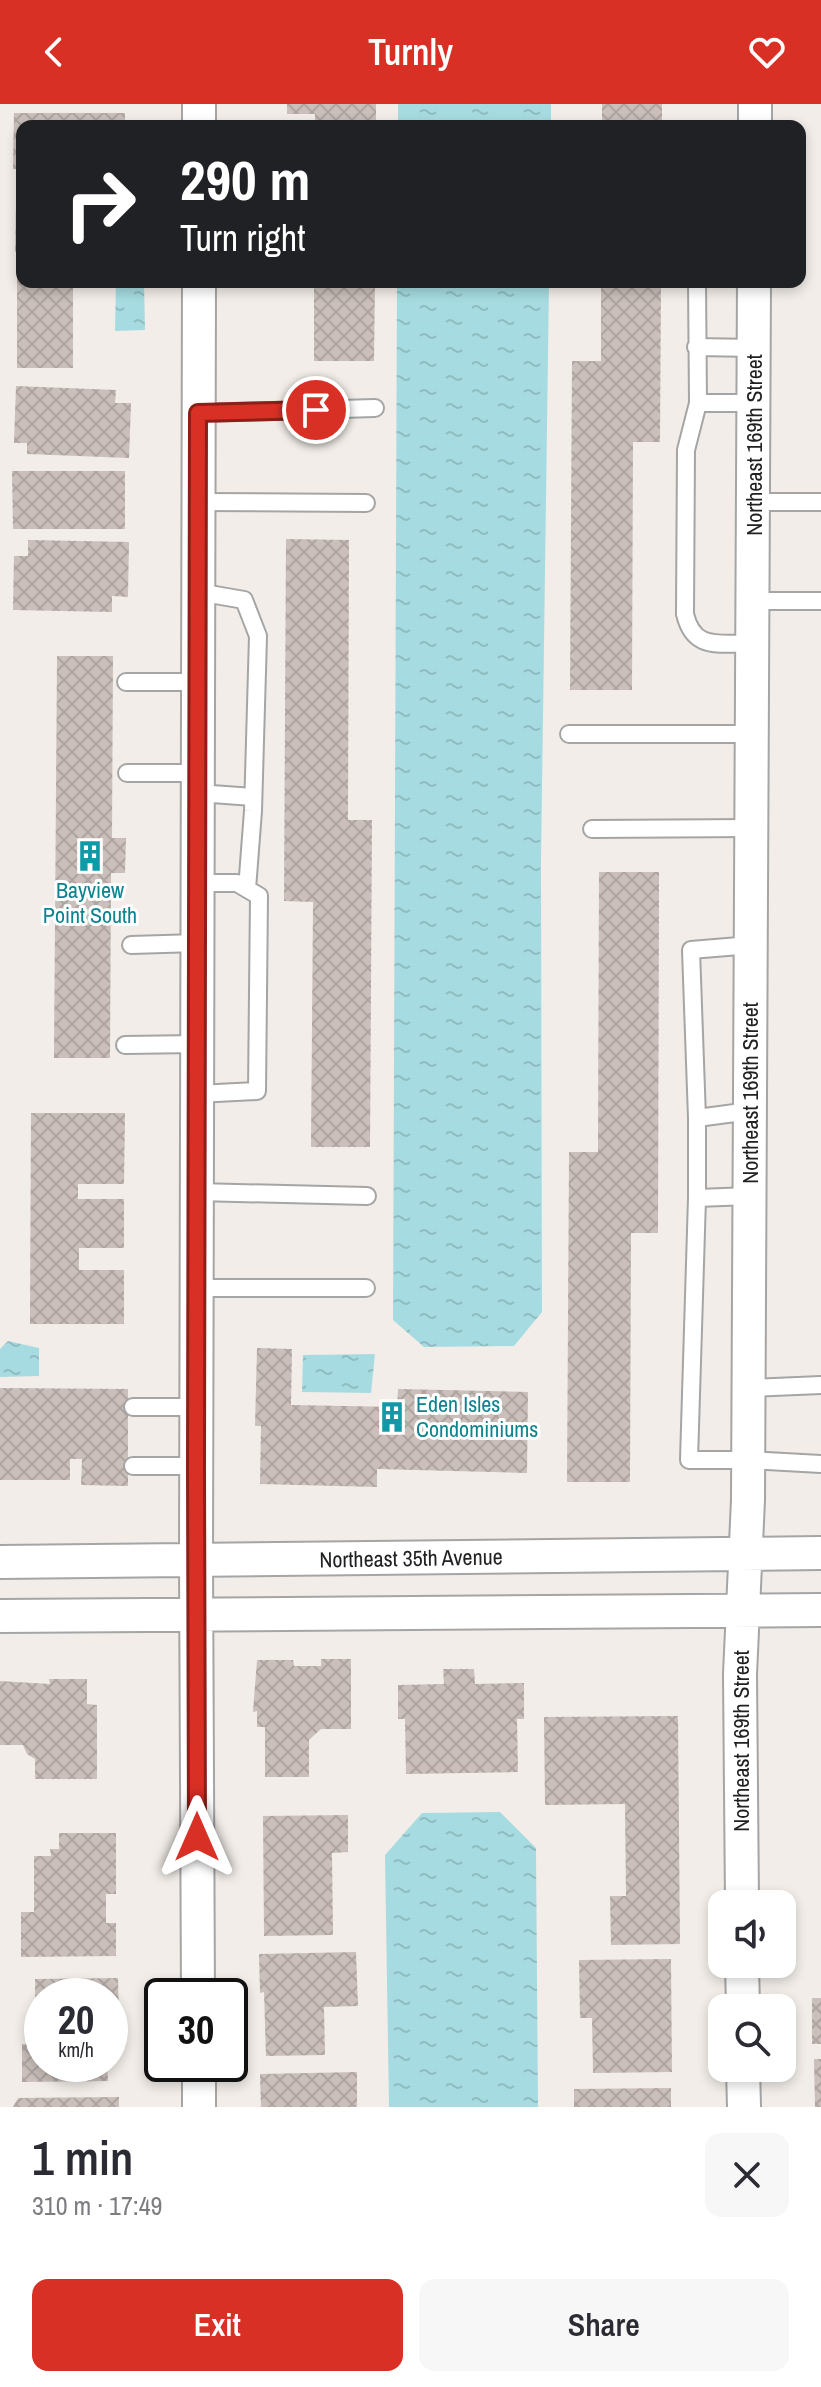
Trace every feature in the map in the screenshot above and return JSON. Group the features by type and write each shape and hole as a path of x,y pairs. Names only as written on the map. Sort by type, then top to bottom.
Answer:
{"street":[{"path":"198,1978 199,288"},
{"name":"Northeast 169th Street","path":"742,1890 740,1674 749,1388 754,288"},
{"name":"Northeast 35th Avenue","path":"0,1562 821,1553"},
{"path":"0,1616 821,1610"},
{"path":"199,2082 199,2107"},
{"path":"743,2082 744,2107"}],"lane":[{"path":"697,288 698,403 686,450 685,614 689,630 695,638 752,644"},
{"path":"696,347 754,348"},
{"path":"698,403 754,403"},
{"path":"198,413 375,408"},
{"path":"198,502 366,503"},
{"path":"753,502 821,502"},
{"path":"198,592 244,600 258,636 247,889"},
{"path":"753,601 821,601"},
{"path":"126,682 198,682"},
{"path":"569,734 752,734"},
{"path":"127,773 197,783 253,797"},
{"path":"592,829 751,828"},
{"path":"197,883 237,883 259,896 257,1091 197,1094"},
{"path":"131,945 197,943"},
{"path":"751,945 691,950 697,1198 689,1460 821,1464"},
{"path":"125,1045 197,1044"},
{"path":"697,1118 750,1111"},
{"path":"197,1192 367,1196"},
{"path":"697,1198 750,1196"},
{"path":"196,1288 366,1288"},
{"path":"749,1388 821,1385"},
{"path":"133,1407 196,1407"},
{"path":"133,1466 196,1466"}],"water":[{"path":"398,104 551,104 551,120 398,120"},
{"path":"116,288 144,288 145,330 115,331"},
{"path":"397,288 549,288 541,862 542,1312 514,1346 424,1347 393,1320"},
{"path":"8,1341 39,1348 39,1376 0,1377 0,1349"},
{"path":"375,1354 371,1393 302,1392 303,1355"},
{"path":"500,1812 536,1848 538,2107 389,2107 385,1855 422,1813"}],"building":[{"path":"287,104 376,104 376,120 315,120 315,114 287,114"},
{"path":"602,104 662,104 662,120 602,120"},
{"path":"14,113 125,113 125,120 16,120 16,169 13,169"},
{"path":"17,288 73,288 73,368 17,368"},
{"path":"314,288 375,288 374,361 314,361"},
{"path":"601,288 661,288 660,442 633,442 632,690 570,690 572,361 601,361"},
{"path":"16,386 116,390 115,403 131,403 129,458 27,454 27,443 14,443"},
{"path":"12,471 125,471 125,529 13,529"},
{"path":"286,539 349,540 348,820 372,820 370,1147 311,1147 313,902 284,901"},
{"path":"28,540 129,542 128,597 112,596 112,612 13,610 14,556 28,556"},
{"name":"Bayview Point South","path":"57,656 113,656 112,838 126,838 125,873 111,873 110,1058 54,1058"},
{"path":"599,872 659,872 658,1233 631,1233 630,1482 567,1482 569,1152 598,1152"},
{"path":"31,1113 125,1113 124,1184 78,1184 78,1199 124,1199 124,1248 79,1248 79,1270 124,1270 124,1324 30,1324"},
{"name":"Eden Isles Condominiums","path":"257,1348 292,1349 291,1405 397,1407 398,1389 528,1392 527,1473 377,1469 377,1487 260,1484 261,1426 255,1426"},
{"path":"0,1388 128,1389 128,1486 81,1485 82,1459 70,1459 70,1480 0,1480"},
{"path":"321,1659 351,1659 351,1729 321,1729 309,1740 309,1777 265,1777 265,1727 257,1727 257,1711 253,1712 257,1660 293,1660 294,1666 321,1666"},
{"path":"443,1669 474,1669 475,1684 524,1683 524,1719 517,1719 518,1772 406,1774 405,1719 398,1719 398,1685 444,1684"},
{"path":"49,1679 87,1679 87,1704 97,1705 97,1779 35,1779 35,1759 27,1754 23,1745 0,1745 0,1681 50,1684"},
{"path":"678,1716 680,1944 611,1945 610,1896 626,1896 625,1804 545,1805 544,1717"},
{"path":"348,1815 348,1852 332,1853 333,1935 264,1936 263,1816"},
{"path":"59,1833 116,1833 116,1894 106,1894 106,1923 116,1923 116,1956 21,1957 21,1912 34,1912 34,1856 51,1856 50,1849 59,1849"},
{"path":"356,1952 358,2006 324,2007 325,2055 266,2056 259,1954"},
{"path":"671,1959 672,2072 593,2073 592,2018 580,2018 579,1960"},
{"path":"812,1998 821,1998 821,2044 812,2044"},
{"path":"24,2044 24,2082 22,2082"},
{"path":"814,2059 821,2059 821,2107 815,2107"},
{"path":"357,2072 357,2107 261,2107 260,2074"},
{"path":"671,2088 671,2107 574,2107 574,2089"},
{"path":"119,2097 119,2107 13,2107 18,2098"}],"place":[{"name":"Bayview Point South","path":"90,856"},
{"name":"Eden Isles Condominiums","path":"392,1417"}],"route":[{"path":"197,1837 198,413 316,410"}]}
